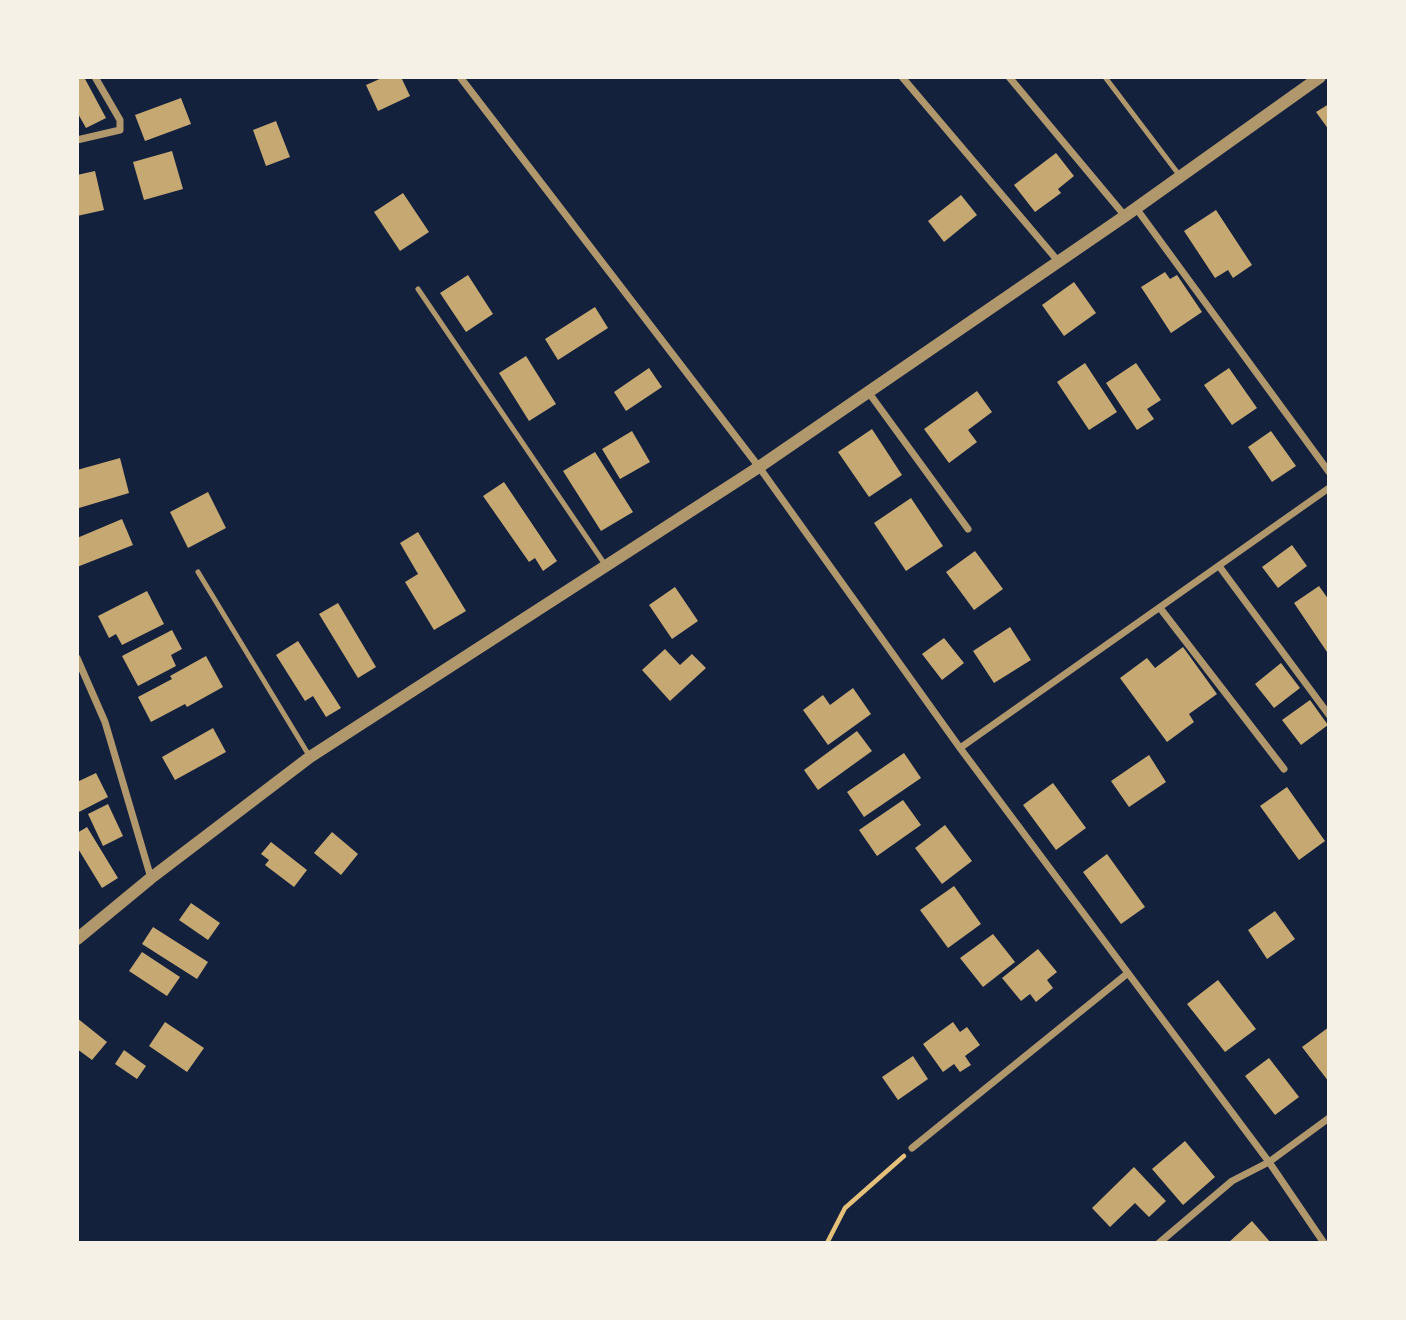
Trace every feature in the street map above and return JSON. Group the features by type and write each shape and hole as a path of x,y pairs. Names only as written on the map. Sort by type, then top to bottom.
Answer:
{"street":[{"path":"77,140 120,130 120,120 95,77"},
{"path":"460,77 759,467 960,748 1269,1162 1324,1243"},
{"path":"902,77 1058,261"},
{"path":"1009,77 1131,212 1329,472"},
{"path":"77,939 151,878 310,757 869,393 1131,212 1305,81 1320,77"},
{"path":"869,393 968,529"},
{"path":"960,748 1329,488"},
{"path":"1219,566 1329,715"},
{"path":"1160,608 1283,769"},
{"path":"77,658 105,722 151,878"},
{"path":"912,1148 1128,973"},
{"path":"1159,1243 1232,1181 1269,1162 1329,1118"}],"lane":[{"path":"1105,77 1180,176"},
{"path":"418,289 606,566"},
{"path":"198,572 310,757"}],"path":[{"path":"827,1243 845,1208 912,1148"}],"building":[{"path":"77,77 84,77 106,118 86,128 77,112"},
{"path":"384,77 401,77 410,96 378,111 366,85"},
{"path":"181,98 191,124 145,141 135,115"},
{"path":"1329,104 1329,130 1316,112"},
{"path":"276,121 290,157 266,166 253,130"},
{"path":"172,151 183,189 144,200 133,162"},
{"path":"1056,153 1074,176 1058,189 1061,193 1035,212 1014,185"},
{"path":"95,171 104,210 77,216 77,175"},
{"path":"403,193 429,232 400,251 374,212"},
{"path":"961,195 977,215 944,242 928,221"},
{"path":"1216,210 1252,265 1233,278 1228,270 1215,278 1184,231"},
{"path":"1165,272 1170,279 1177,275 1202,312 1171,333 1141,287"},
{"path":"468,275 493,314 466,332 440,293"},
{"path":"1074,282 1096,313 1064,336 1042,305"},
{"path":"595,307 608,328 558,360 545,339"},
{"path":"526,356 556,404 529,421 499,373"},
{"path":"1085,363 1117,412 1089,430 1057,382"},
{"path":"1136,363 1161,400 1147,409 1154,419 1137,430 1106,383"},
{"path":"649,368 662,387 626,411 614,392"},
{"path":"1229,368 1257,408 1232,425 1204,385"},
{"path":"977,391 992,412 968,430 977,442 949,463 924,429"},
{"path":"872,429 902,475 869,497 838,452"},
{"path":"632,431 650,462 620,479 602,449"},
{"path":"1271,431 1296,466 1272,482 1248,447"},
{"path":"595,452 633,512 601,531 563,471"},
{"path":"120,458 129,493 79,508 77,470"},
{"path":"504,482 557,561 543,571 535,558 529,562 483,496"},
{"path":"208,492 226,528 188,548 170,512"},
{"path":"911,498 943,546 906,571 874,523"},
{"path":"122,519 133,545 77,567 77,538"},
{"path":"418,532 466,611 434,630 405,582 418,574 400,543"},
{"path":"1292,545 1307,566 1278,588 1262,567"},
{"path":"975,551 1003,589 974,610 946,572"},
{"path":"1319,586 1329,600 1327,652 1294,603"},
{"path":"675,587 698,621 672,639 649,605"},
{"path":"147,591 164,624 122,645 116,634 109,638 98,616"},
{"path":"338,603 376,667 358,678 319,614"},
{"path":"1010,627 1031,660 994,683 973,651"},
{"path":"172,630 182,649 171,655 176,666 138,686 122,656"},
{"path":"944,638 964,663 942,680 922,654"},
{"path":"298,641 341,708 326,717 313,696 305,701 276,655"},
{"path":"1183,647 1217,694 1189,714 1194,722 1167,742 1120,678 1147,658 1155,668"},
{"path":"665,649 680,665 692,654 706,668 670,701 642,670"},
{"path":"206,656 223,687 187,707 185,704 151,722 138,697 172,679 170,676"},
{"path":"1281,663 1300,688 1274,708 1255,684"},
{"path":"853,688 871,714 828,745 803,710 823,695 830,705"},
{"path":"1310,700 1328,725 1301,745 1282,720"},
{"path":"213,728 226,752 175,780 162,757"},
{"path":"857,731 872,751 818,790 804,770"},
{"path":"904,753 921,778 864,817 847,792"},
{"path":"1149,755 1166,782 1129,807 1111,781"},
{"path":"96,773 108,797 77,813 77,782"},
{"path":"1053,783 1086,828 1056,850 1023,805"},
{"path":"1287,787 1325,841 1299,860 1260,806"},
{"path":"903,800 921,825 877,856 859,830"},
{"path":"108,804 123,836 103,846 88,814"},
{"path":"945,825 972,861 942,884 915,848"},
{"path":"87,827 118,878 102,888 77,847 77,833"},
{"path":"332,832 358,854 341,875 314,853"},
{"path":"271,842 307,870 294,887 265,865 269,860 261,854"},
{"path":"1107,854 1145,907 1121,924 1083,872"},
{"path":"954,886 981,924 948,948 920,910"},
{"path":"191,903 220,923 208,940 179,920"},
{"path":"1275,911 1295,939 1267,959 1248,930"},
{"path":"153,927 208,962 197,979 142,944"},
{"path":"993,934 1015,962 983,987 960,958"},
{"path":"1038,949 1057,972 1047,980 1053,988 1036,1002 1030,994 1021,1001 1002,978"},
{"path":"142,952 180,977 167,996 129,971"},
{"path":"1218,980 1256,1029 1225,1052 1187,1004"},
{"path":"77,1018 107,1042 92,1060 77,1049"},
{"path":"165,1022 204,1048 187,1072 149,1046"},
{"path":"953,1022 960,1032 967,1027 980,1045 965,1056 971,1065 960,1072 954,1064 943,1072 923,1044"},
{"path":"1329,1027 1329,1082 1302,1047"},
{"path":"124,1050 146,1066 137,1079 115,1064"},
{"path":"913,1056 928,1079 898,1100 882,1077"},
{"path":"1269,1058 1299,1097 1275,1115 1245,1076"},
{"path":"1185,1141 1215,1177 1183,1205 1152,1169"},
{"path":"1134,1167 1166,1201 1149,1217 1135,1203 1110,1227 1092,1208"},
{"path":"1252,1221 1271,1243 1228,1243"}]}
